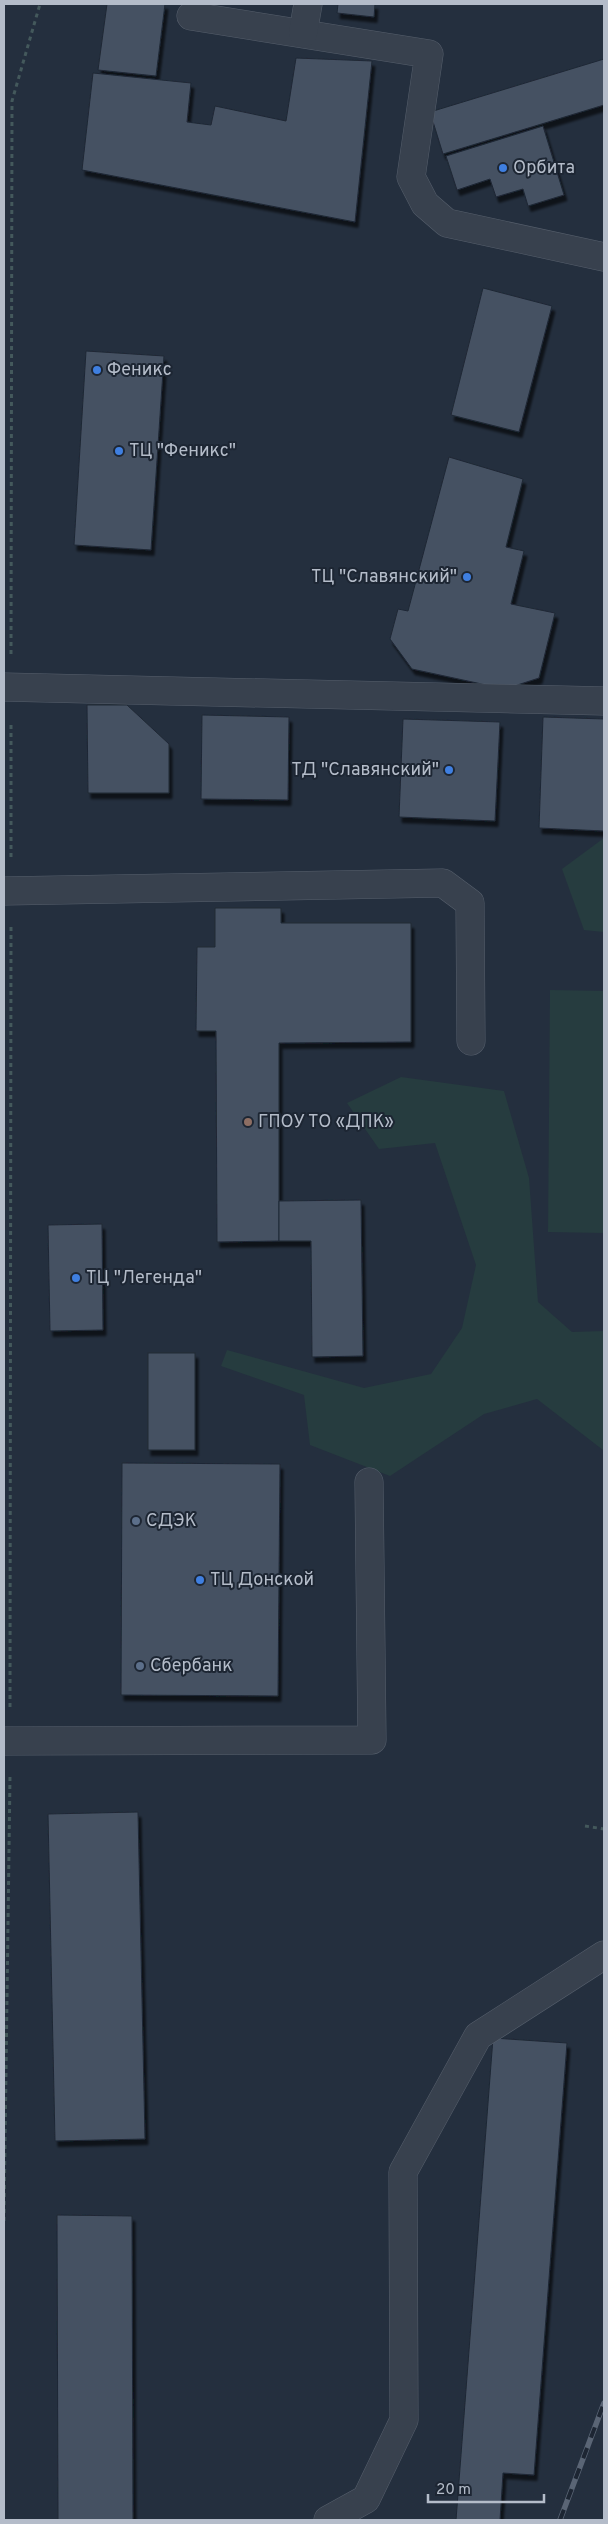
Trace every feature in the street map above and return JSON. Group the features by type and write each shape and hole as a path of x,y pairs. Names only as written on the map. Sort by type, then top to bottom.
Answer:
{"lane":[{"path":"303,33 308,4"},
{"path":"191,16 429,54 411,177 425,204 447,222 604,257"},
{"path":"8,687 604,701"},
{"path":"8,891 443,883 470,903 471,1041"},
{"path":"7,1742 372,1740 370,1482"},
{"path":"328,2520 366,2499 404,2420 403,2172 478,2036 604,1955"}],"path":[{"path":"4,2221 7,1742 8,687 12,101 40,4"},
{"path":"585,1826 604,1828"}],"green space":[{"path":"604,838 604,932 584,930 562,869"},
{"path":"550,990 604,991 604,1233 548,1232"},
{"path":"401,1077 504,1091 529,1178 538,1302 572,1332 604,1331 604,1462 603,1450 537,1399 484,1414 390,1476 310,1445 304,1395 221,1366 227,1350 364,1388 431,1374 462,1328 476,1265 435,1143 379,1149 347,1103"}],"building":[{"path":"107,4 165,4 156,76 98,70"},
{"path":"338,4 375,4 374,17 337,13"},
{"path":"296,58 372,61 355,222 82,170 93,73 191,83 187,122 211,125 215,106 286,121"},
{"path":"604,59 604,105 443,154 430,112"},
{"name":"Орбита","path":"543,126 564,195 528,206 523,189 496,197 490,179 457,190 446,156"},
{"path":"483,288 552,306 519,432 451,415"},
{"name":"ТЦ \"Феникс\"","path":"86,351 164,356 151,550 74,545"},
{"name":"ТЦ \"Славянский\"","path":"449,457 523,479 506,547 524,551 511,604 555,613 539,678 505,689 412,669 390,639 398,609 408,611"},
{"path":"87,705 127,705 169,744 169,793 88,793"},
{"path":"202,715 289,717 288,800 201,799"},
{"path":"543,717 604,719 604,831 539,828"},
{"name":"ТД \"Славянский\"","path":"403,719 500,722 495,821 399,817"},
{"name":"ГПОУ ТО «ДПК»","path":"215,908 281,908 281,923 411,923 411,1042 279,1043 279,1241 217,1242 216,1031 196,1031 197,947 215,947"},
{"path":"361,1200 363,1356 312,1357 311,1241 279,1241 279,1201"},
{"name":"ТЦ \"Легенда\"","path":"102,1224 103,1330 50,1331 48,1225"},
{"path":"148,1353 195,1353 195,1450 148,1450"},
{"name":"ТЦ Донской","path":"122,1463 280,1464 278,1696 121,1695"},
{"path":"138,1812 145,2139 55,2141 48,1814"},
{"path":"493,2038 567,2043 534,2475 503,2473 500,2520 456,2520"},
{"path":"57,2215 132,2216 133,2520 58,2520"}],"railway":[{"path":"560,2520 604,2403"}],"place":[{"name":"Орбита","path":"503,168"},
{"name":"Феникс","path":"97,370"},
{"name":"ТЦ \"Феникс\"","path":"119,451"},
{"name":"ТЦ \"Славянский\"","path":"467,577"},
{"name":"ТД \"Славянский\"","path":"449,770"},
{"name":"ГПОУ ТО «ДПК»","path":"248,1122"},
{"name":"ТЦ \"Легенда\"","path":"76,1278"},
{"name":"СДЭК","path":"136,1521"},
{"name":"ТЦ Донской","path":"200,1580"},
{"name":"Сбербанк","path":"140,1666"}]}
